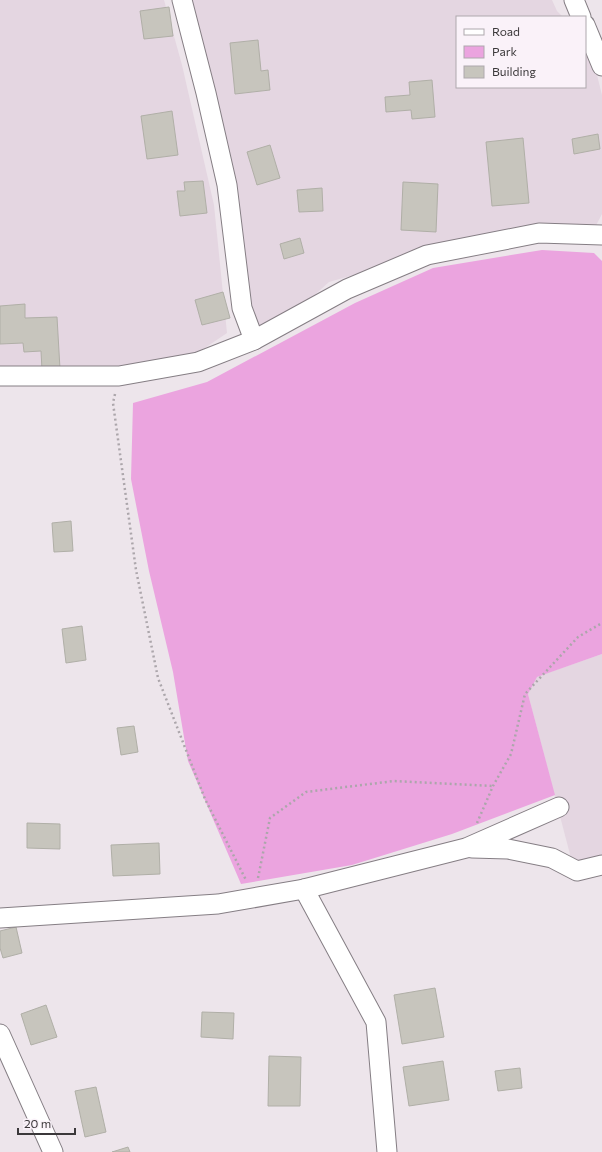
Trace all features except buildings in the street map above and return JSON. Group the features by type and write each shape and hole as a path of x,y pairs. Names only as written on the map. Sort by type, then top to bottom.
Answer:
{"street":[{"path":"182,0 206,93 227,185 242,308 254,340"},
{"path":"574,0 582,16"},
{"path":"586,27 602,66"},
{"path":"0,376 119,376 198,362 254,340 347,289 427,255 538,233 602,235"},
{"path":"0,918 218,904 254,898 304,888 466,848 558,807"},
{"path":"466,848 508,849 552,858 577,871 602,865"},
{"path":"304,888 376,1022 387,1152"},
{"path":"0,1034 53,1152"}],"path":[{"path":"119,376 113,403 136,570 158,678 205,799 254,898"},
{"path":"466,848 493,786 511,754 525,694 578,637 602,624"},
{"path":"254,898 270,818 306,792 394,781 493,786"}],"shaded area":[{"path":"0,0 164,0 182,65 214,205 227,333 178,366 0,384"},
{"path":"181,0 552,0 557,11 562,16 456,16 456,88 586,88 586,47 596,71 602,95 602,214 593,231 388,265 329,282 280,326 248,334"},
{"path":"602,654 602,856 572,862 528,694 536,677"}],"green space":[{"path":"542,250 594,253 602,261 602,654 537,677 528,694 555,795 452,834 352,865 241,884 188,761 173,672 149,571 131,479 133,403 207,382 355,303 433,268"}]}
